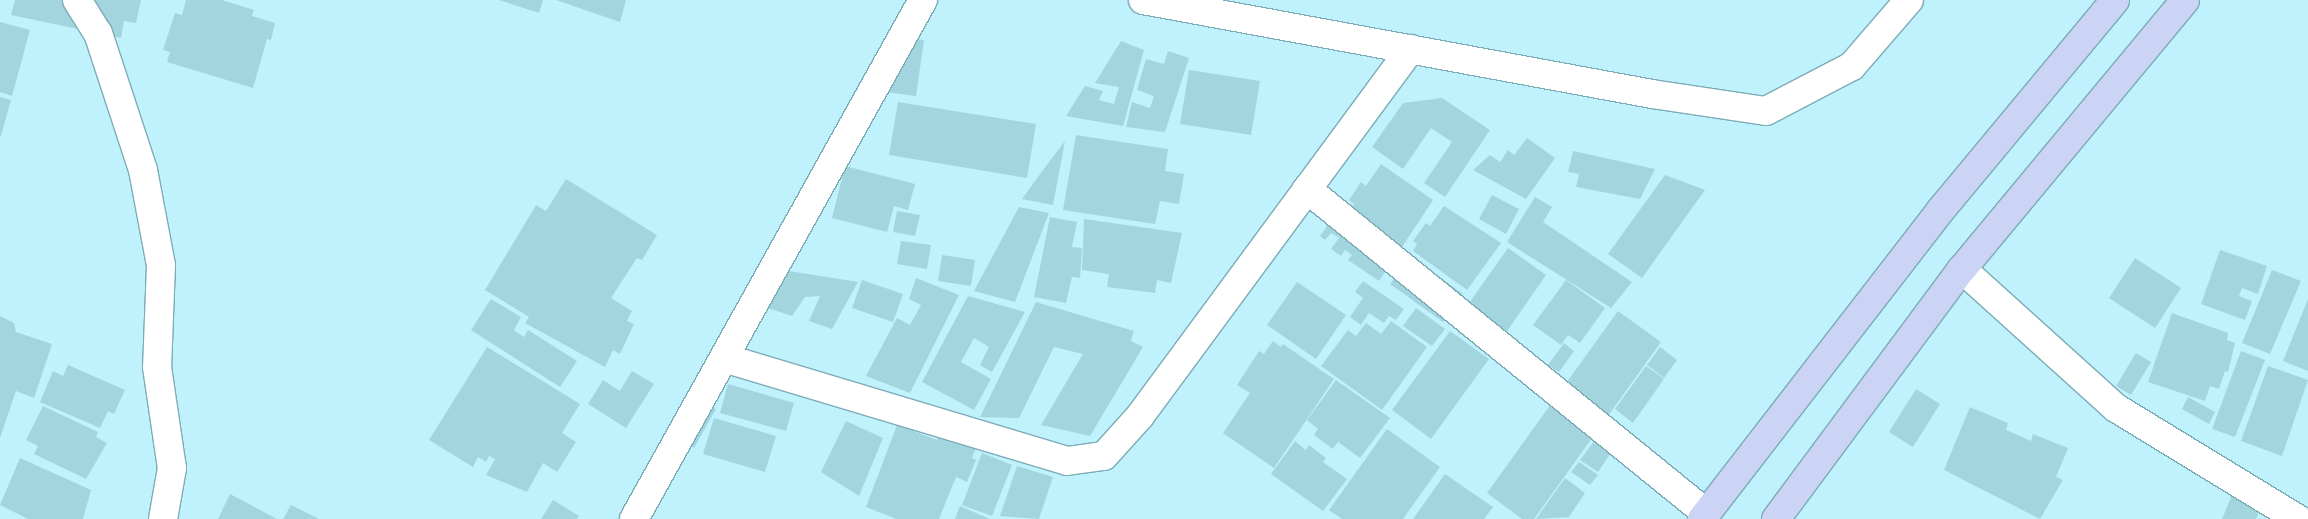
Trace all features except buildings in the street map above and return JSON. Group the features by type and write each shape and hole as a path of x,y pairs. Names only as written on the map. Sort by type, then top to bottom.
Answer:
{"highway":[{"path":"1704,516 1940,211 2115,0"},
{"path":"1776,519 1962,269 2185,0"}],"street":[{"path":"77,0 98,32 143,170 161,265 157,367 172,468 163,519"},
{"path":"634,519 923,0"},
{"path":"1143,0 1652,94 1766,111 1852,66 1909,0"},
{"path":"724,358 1067,461 1104,456 1140,416 1411,49"},
{"path":"1307,190 1704,516"},
{"path":"1962,269 2116,408 2298,519"}]}
